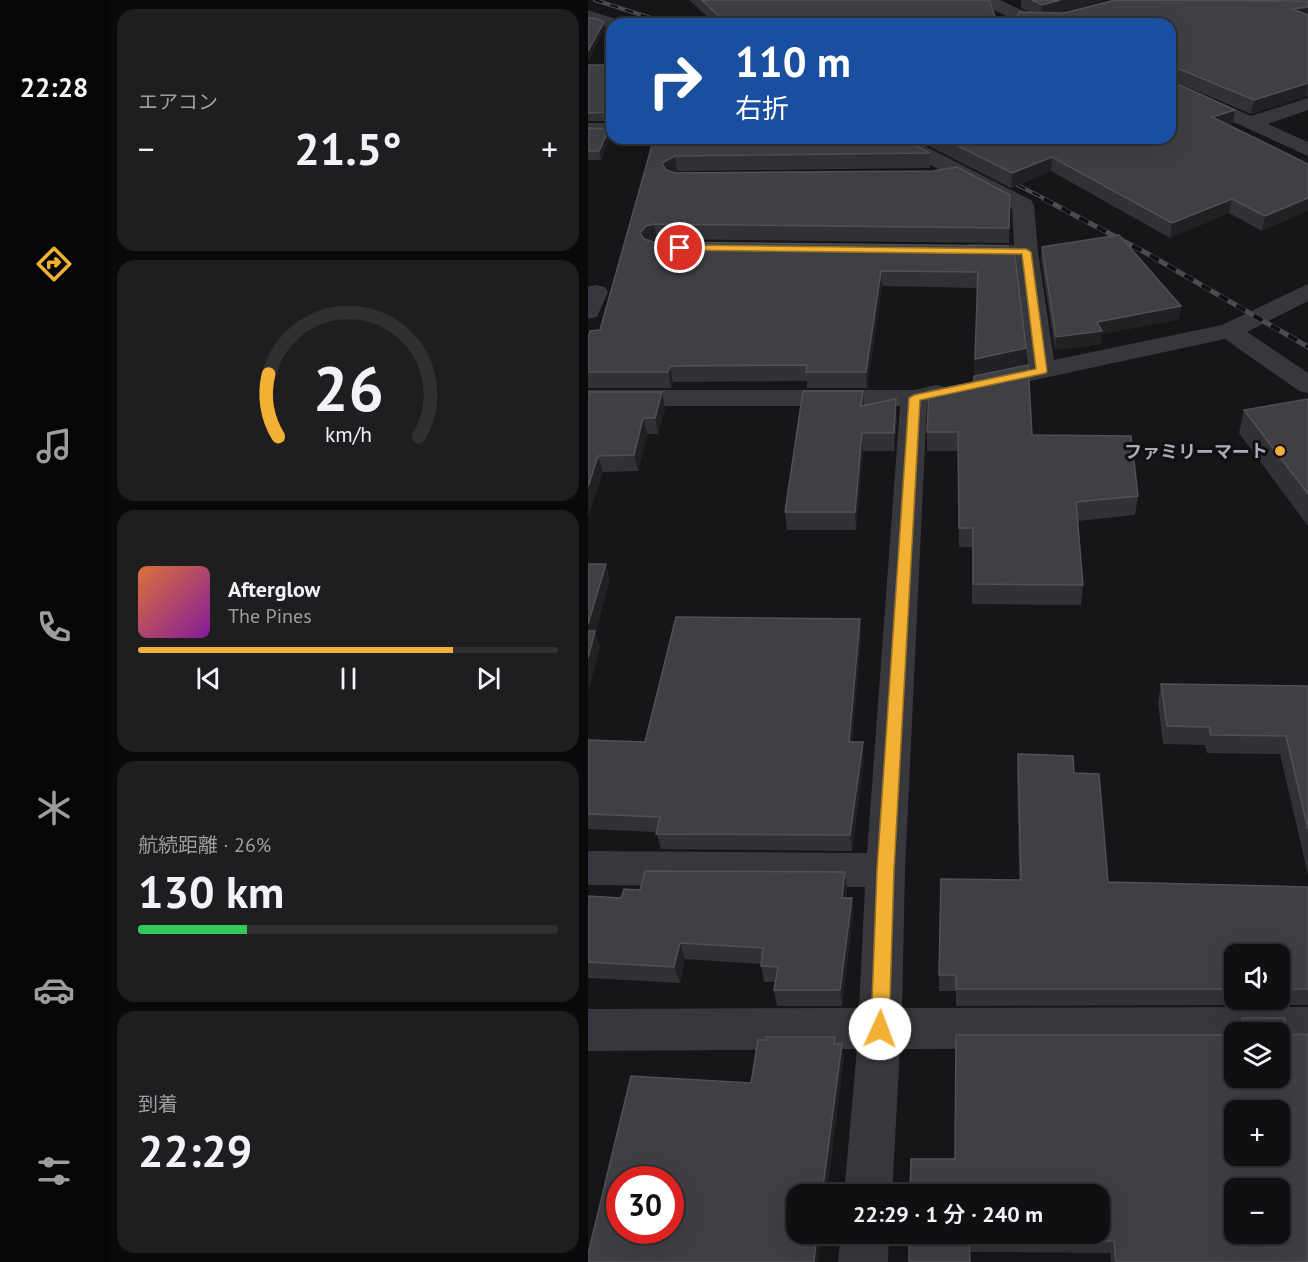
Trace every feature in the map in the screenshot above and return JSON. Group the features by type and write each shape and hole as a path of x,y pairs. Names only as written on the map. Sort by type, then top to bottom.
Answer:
{"street":[{"path":"987,0 1024,18"},
{"path":"1176,89 1308,150"},
{"path":"1251,123 1308,104"},
{"path":"588,129 606,129"},
{"path":"906,144 1023,205 1026,252 1042,371"},
{"path":"921,177 960,172"},
{"path":"955,251 1026,252"},
{"path":"588,398 914,398 1229,331 1308,291"},
{"path":"1229,331 1308,385"},
{"path":"869,1184 880,1029 885,870 914,398"},
{"path":"588,868 885,870"},
{"path":"588,1030 1308,1027"},
{"path":"863,1262 865,1244"}],"building":[{"path":"702,0 989,0 996,18 721,18"},
{"path":"1032,0 1060,0 1042,5"},
{"path":"1115,0 1308,1 1308,7 1292,9 1308,15 1308,83 1254,100 1176,68 1176,18 1018,18 1019,12 1064,13"},
{"path":"588,18 604,22 588,51"},
{"path":"588,65 606,65 606,112 588,113"},
{"path":"1176,83 1235,110 1212,117 1308,164 1308,198 1265,216 1232,199 1172,223 1052,157 1012,173 954,144 1176,144"},
{"path":"588,128 606,129 606,136 599,151 588,151"},
{"path":"652,144 913,144 930,153 675,156 662,163 666,170 675,173 933,171 957,167 1010,195 1009,228 654,224 646,226 640,233 644,239 654,242 1008,246 1008,249 1014,248 1026,348 975,359 978,272 881,271 866,372 806,372 807,365 670,366 668,372 588,372 590,331 600,330"},
{"path":"1119,235 1181,306 1097,322 1102,331 1056,337 1042,247"},
{"path":"1028,365 1032,435 1131,436 1138,496 1076,502 1083,585 973,584 973,528 959,528 958,432 927,432 929,391 974,382 974,376"},
{"path":"803,391 863,391 861,406 896,399 894,433 862,433 855,512 785,512"},
{"path":"588,392 662,392 655,418 643,418 634,455 598,456 588,487"},
{"path":"1308,399 1308,494 1244,410"},
{"path":"588,564 606,564 588,624"},
{"path":"676,617 860,619 849,742 863,742 850,835 656,834 660,817 588,814 588,740 645,742"},
{"path":"588,631 595,631 588,658"},
{"path":"1161,684 1308,686 1308,829 1286,736 1211,735 1209,727 1167,726"},
{"path":"1018,754 1073,756 1074,773 1099,774 1108,882 1308,887 1308,989 1290,989 1290,944 1224,944 1224,989 956,989 956,975 939,975 941,879 1021,880"},
{"path":"645,871 845,872 842,898 852,898 840,990 774,990 778,967 761,966 763,948 680,943 674,967 588,962 588,896 621,898 624,889 640,890"},
{"path":"1242,1018 1285,1018 1285,1022 1242,1022"},
{"path":"1308,1034 1308,1262 1116,1262 1114,1241 1110,1241 1110,1184 910,1184 911,1159 955,1159 956,1035 1224,1035 1224,1088 1290,1088 1290,1035"},
{"path":"766,1037 835,1037 834,1044 842,1044 823,1184 786,1184 786,1244 816,1244 814,1262 588,1262 606,1179 606,1244 684,1244 684,1166 609,1166 631,1076 751,1083 758,1040 766,1040"},
{"path":"909,1244 969,1244 970,1262 909,1262"}],"railway":[{"path":"595,0 651,18"},
{"path":"1004,178 1047,200"},
{"path":"1044,199 1148,254 1308,347"}],"place":[{"name":"ファミリーマート","path":"1280,451"}],"route":[{"path":"680,248 1026,252 1042,371 914,398 885,870 880,1029"}]}
